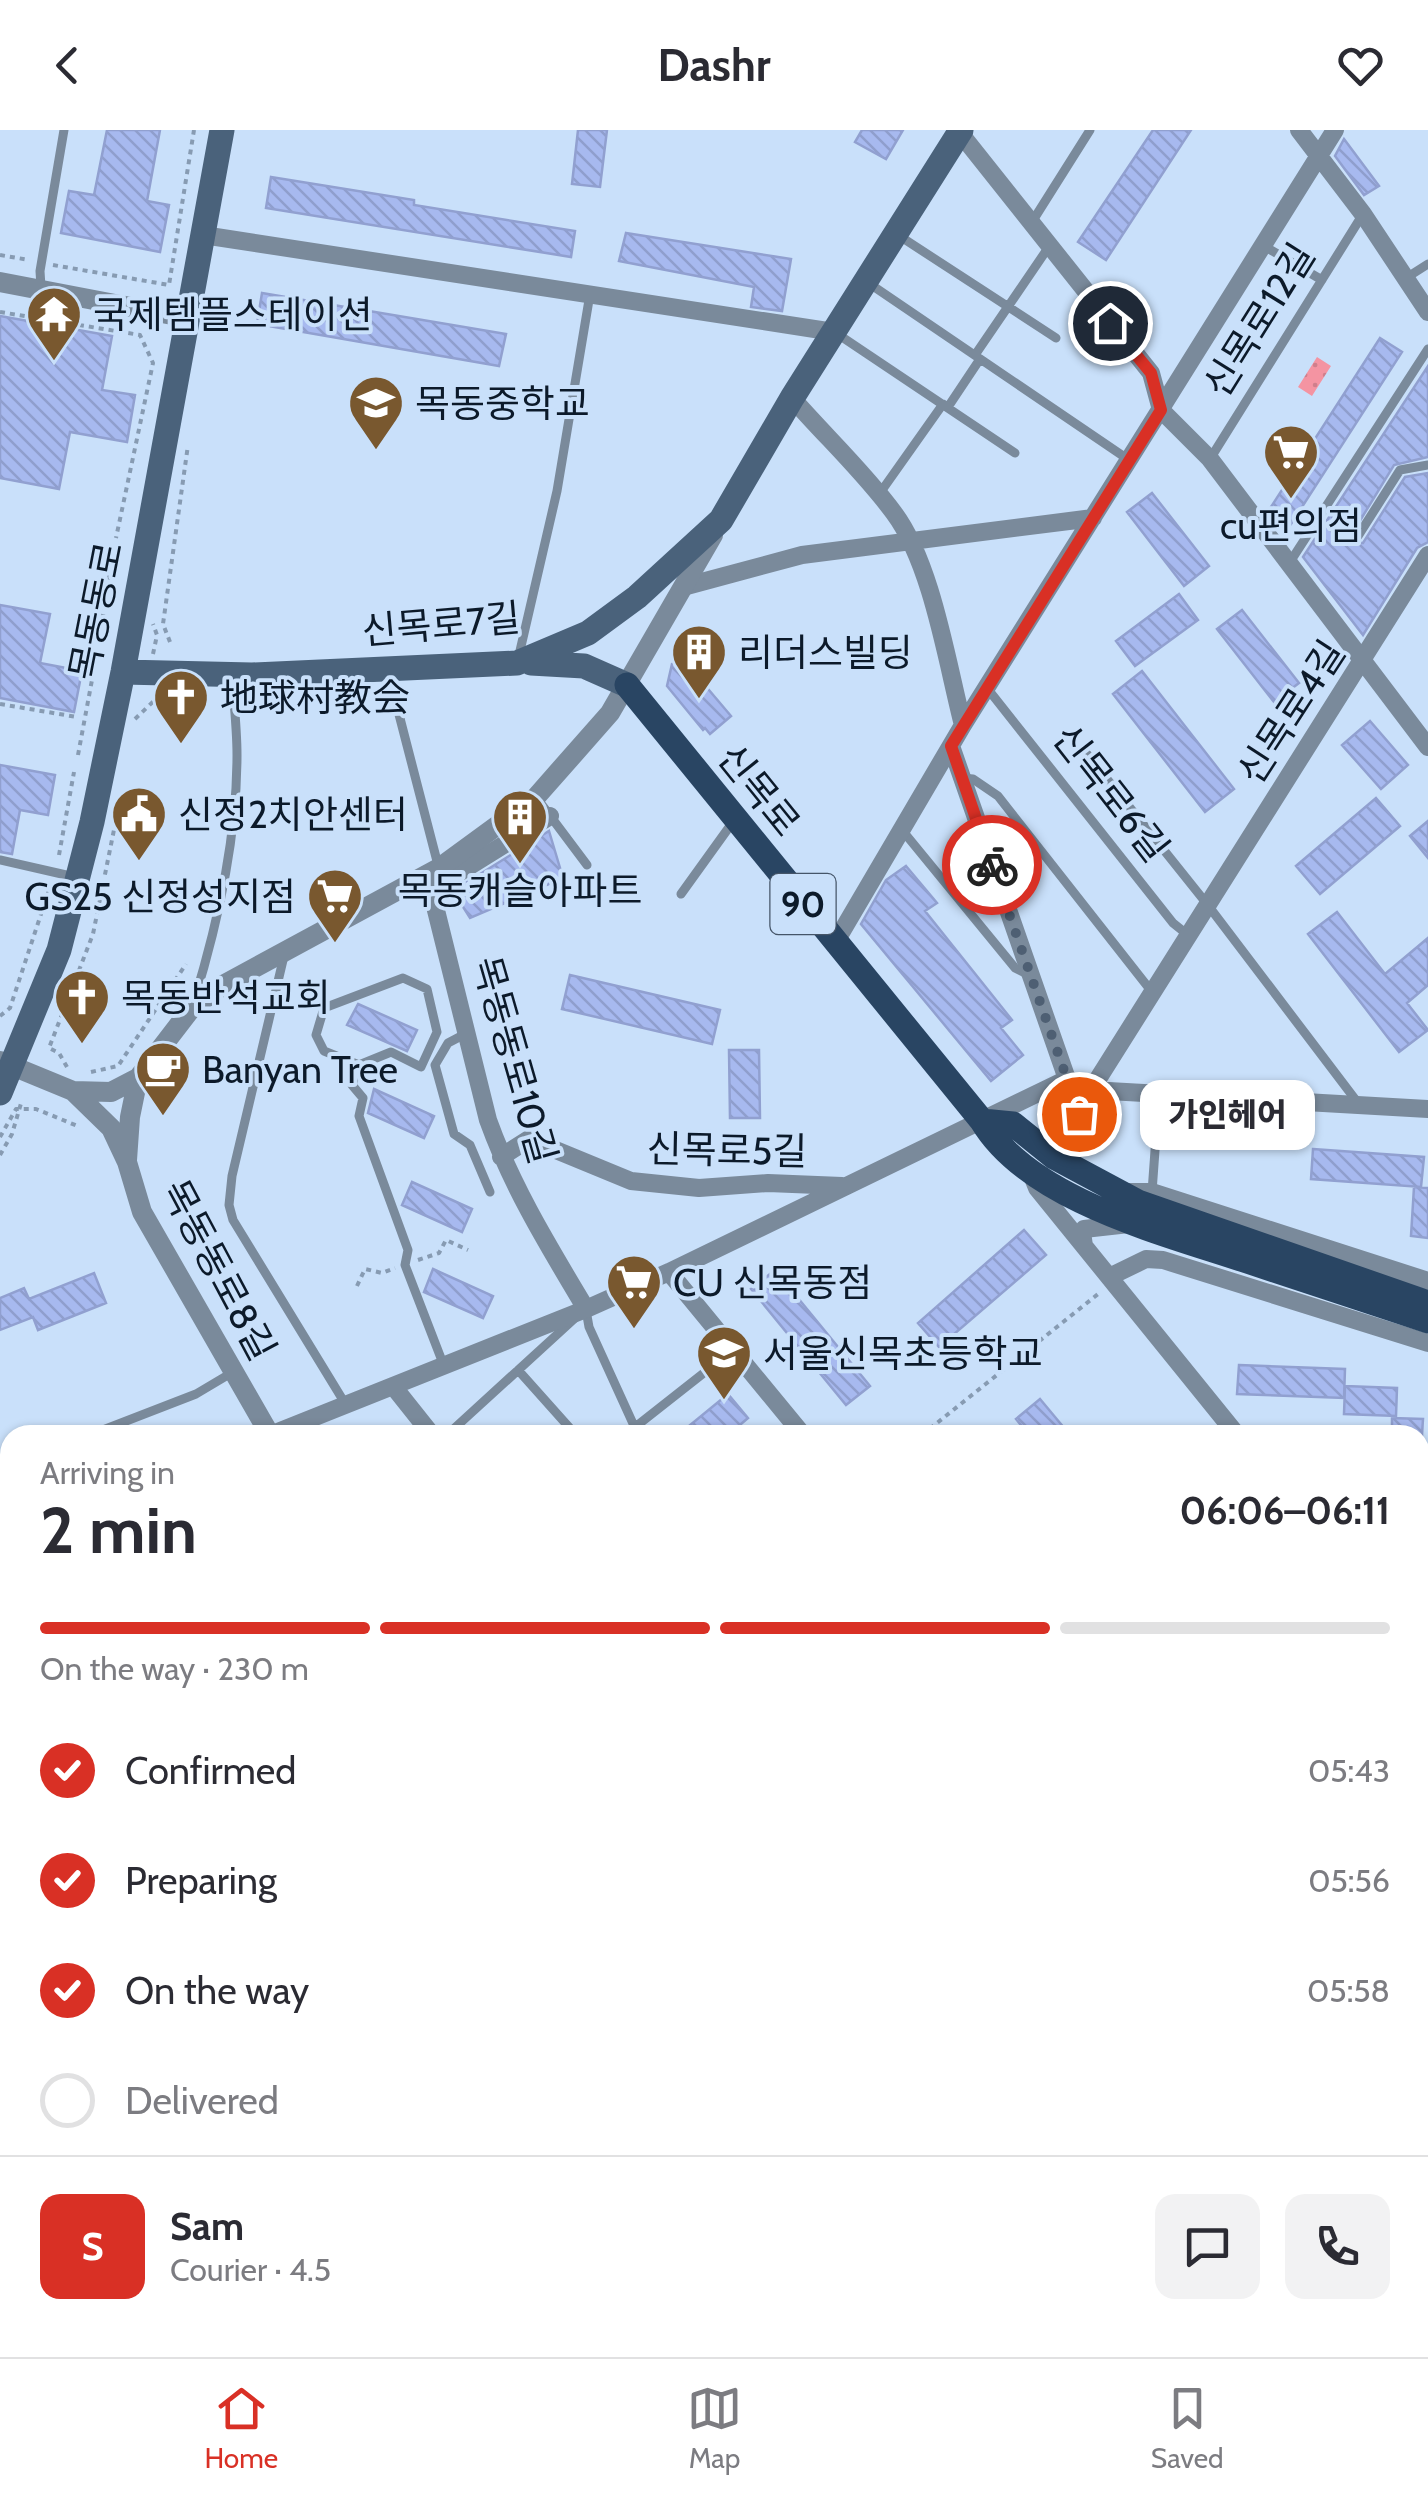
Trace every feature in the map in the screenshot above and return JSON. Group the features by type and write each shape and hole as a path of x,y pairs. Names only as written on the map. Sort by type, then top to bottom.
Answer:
{"main road":[{"name":"목동동로","path":"0,1093 5,1064 59,950 77,878 124,672 222,130"},
{"path":"721,520 792,398 961,132"},
{"name":"신목로7길","path":"124,672 232,675 517,663 588,633 637,597 721,520"},
{"path":"517,663 584,666 626,685"},
{"name":"신목로","path":"626,685 993,1139 1030,1171 1136,1224 1428,1321"},
{"path":"982,1121 1013,1124 1054,1157 1138,1202 1428,1303"}],"street":[{"path":"1299,130 1428,312"},
{"path":"835,943 986,688 1335,130"},
{"name":"신목로12길","path":"961,132 1048,248 1151,373 1161,410 1210,460 1428,747"},
{"path":"203,235 834,332"},
{"path":"0,282 188,318"},
{"path":"792,398 895,514 909,539 923,573 964,725"},
{"path":"683,587 802,555 1094,518"},
{"path":"5,1064 111,1092 138,1078 191,1009 222,984 433,871 536,797 591,738 721,520"},
{"name":"신목로4길","path":"1054,1157 1091,1090 1428,555"},
{"path":"951,746 1067,1079 1091,1090 1428,1108"},
{"path":"433,871 447,880 529,838 550,816"},
{"name":"목동동로10길","path":"433,871 488,1120 518,1194 586,1309"},
{"path":"127,1162 138,1078"},
{"name":"신목로5길","path":"295,1425 669,1272 1067,1079"},
{"name":"목동동로8길","path":"73,1084 111,1128 127,1162 142,1212 264,1425"},
{"name":"신목로5길","path":"502,1157 529,1139 631,1182 698,1188 768,1183 845,1186"},
{"name":"신목로","path":"1030,1171 1037,1188 1229,1425"},
{"path":"1124,1192 1152,1192 1428,1281"},
{"path":"1084,1246 1082,1232 1089,1226 1136,1224"},
{"path":"1109,1277 1146,1259 1163,1260 1428,1343"},
{"path":"669,1272 795,1425"},
{"path":"393,1386 424,1425"}],"lane":[{"path":"42,290 41,262 64,130"},
{"path":"1030,224 1090,130"},
{"name":"신목로12길","path":"1210,460 1362,214"},
{"path":"896,234 1056,338"},
{"path":"1264,246 1322,280"},
{"path":"878,495 946,406 1048,248"},
{"path":"1406,278 1428,264"},
{"path":"866,281 1130,460"},
{"path":"517,663 557,491 590,294"},
{"path":"834,332 1015,453"},
{"path":"1289,564 1336,484 1428,349"},
{"path":"1396,376 1405,382"},
{"path":"1358,536 1400,470 1428,465"},
{"path":"388,669 433,871"},
{"path":"191,1009 215,934 234,801 237,756 232,675"},
{"name":"신목로6길","path":"986,688 1173,923 1188,935"},
{"path":"1087,754 1208,904 1360,1105"},
{"path":"962,778 973,779 998,796 1152,992"},
{"path":"536,797 587,865"},
{"path":"681,894 734,819"},
{"path":"902,830 1015,968 1031,976"},
{"path":"0,860 77,878"},
{"path":"286,951 232,1176 229,1205 233,1220 346,1405"},
{"path":"359,1065 324,1051 316,1035 324,1008 403,978 428,989 437,1032 421,1066 391,1052 359,1065 352,1085 363,1098 359,1116 408,1250 406,1264 444,1366"},
{"path":"467,1033 448,1043 435,1065 454,1134 470,1146 490,1192"},
{"path":"1152,1192 1159,1093"},
{"path":"586,1309 589,1327 634,1425"},
{"name":"신목로5길","path":"458,1425 586,1309"},
{"path":"639,1425 733,1350"},
{"path":"518,1370 567,1425"},
{"path":"116,1425 196,1394 233,1372"}],"path":[{"path":"0,255 169,285 194,130"},
{"path":"0,312 140,335 153,363 116,538"},
{"path":"170,642 163,624 190,429"},
{"path":"101,629 112,556"},
{"path":"78,755 97,653"},
{"path":"128,726 158,694 174,695"},
{"path":"0,704 76,717"},
{"path":"59,855 74,772"},
{"path":"73,1084 59,1053 49,1048 93,934 120,815 123,780"},
{"path":"0,1016 10,1008 50,884"},
{"path":"88,1072 118,1066 186,964"},
{"path":"0,1137 16,1109 36,1109 80,1126"},
{"path":"934,1425 1104,1289 1117,1305 1125,1297"}],"shaded area":[{"path":"1317,357 1331,366 1312,396 1298,387"}],"building":[{"path":"107,130 160,130 147,201 169,205 160,252 61,233 69,191 94,195"},
{"path":"578,130 607,130 600,187 572,184"},
{"path":"862,130 903,130 886,159 855,142"},
{"path":"1153,130 1191,130 1106,260 1078,242"},
{"path":"1344,139 1379,186 1364,195 1335,156"},
{"path":"271,177 575,231 571,257 266,208"},
{"path":"626,233 791,259 782,311 751,307 754,287 619,261"},
{"path":"262,293 506,334 499,366 257,324"},
{"name":"국제템플스테이션","path":"0,316 112,336 102,390 135,395 127,442 70,432 59,489 0,478"},
{"path":"1380,338 1402,352 1291,524 1269,510"},
{"path":"1428,366 1428,457 1394,465 1350,537 1355,543 1363,543 1405,477 1428,473 1428,542 1417,548 1363,635 1303,557"},
{"path":"1152,493 1209,566 1184,586 1127,512"},
{"path":"1179,594 1198,620 1135,666 1116,641"},
{"path":"0,605 50,614 40,663 82,671 74,712 0,698"},
{"path":"1242,610 1299,683 1274,702 1217,629"},
{"name":"리더스빌딩","path":"686,663 731,716 710,734 667,686 672,664"},
{"path":"1142,671 1234,789 1205,812 1113,694"},
{"path":"1370,721 1408,765 1381,789 1342,745"},
{"path":"0,765 55,775 48,815 20,810 12,854 0,852"},
{"path":"1376,798 1400,826 1320,894 1296,866"},
{"path":"1428,821 1428,858 1410,836"},
{"name":"목동캐슬아파트","path":"549,831 563,878 470,918 453,891"},
{"path":"906,866 937,903 925,911 1012,1020 1001,1028 1023,1055 991,1081 861,924 886,880"},
{"path":"1337,912 1385,974 1428,938 1428,985 1407,1003 1428,1030 1399,1052 1308,934"},
{"path":"570,975 720,1010 712,1044 562,1009"},
{"path":"358,1004 417,1030 407,1051 347,1025"},
{"path":"729,1050 759,1050 760,1118 730,1118"},
{"path":"374,1089 434,1116 424,1138 368,1113"},
{"path":"1313,1149 1424,1157 1421,1187 1311,1179"},
{"path":"412,1182 472,1209 462,1232 402,1205"},
{"path":"1414,1187 1428,1188 1428,1238 1411,1236"},
{"path":"1024,1230 1046,1255 939,1347 918,1323"},
{"path":"433,1269 493,1296 483,1318 424,1292"},
{"path":"775,1270 870,1386 846,1405 751,1289"},
{"path":"94,1273 106,1303 38,1330 33,1317 0,1330 0,1298 24,1288 29,1299"},
{"path":"1239,1365 1345,1369 1344,1398 1237,1394"},
{"path":"1345,1386 1397,1388 1396,1416 1344,1414"},
{"path":"728,1394 748,1418 740,1425 690,1425"},
{"path":"1040,1399 1062,1425 1021,1425 1016,1419"},
{"path":"1392,1418 1423,1419 1423,1425 1392,1425"}],"way so far":[{"path":"992,865 1067,1079 1091,1090 1079,1114"}],"place":[{"name":"국제템플스테이션","path":"54,363"},
{"name":"목동중학교","path":"376,452"},
{"name":"cu편의점","path":"1291,501"},
{"name":"리더스빌딩","path":"699,701"},
{"name":"地球村教会","path":"181,746"},
{"name":"신정2치안센터","path":"139,863"},
{"name":"목동캐슬아파트","path":"520,866"},
{"name":"GS25 신정성지점","path":"335,945"},
{"name":"목동반석교회","path":"82,1046"},
{"name":"가인헤어","path":"1079,1114"},
{"name":"Banyan Tree","path":"163,1118"},
{"name":"CU 신목동점","path":"634,1331"},
{"name":"서울신목초등학교","path":"724,1402"}],"route":[{"path":"992,865 951,746 1161,410 1151,373 1110,323"}]}
